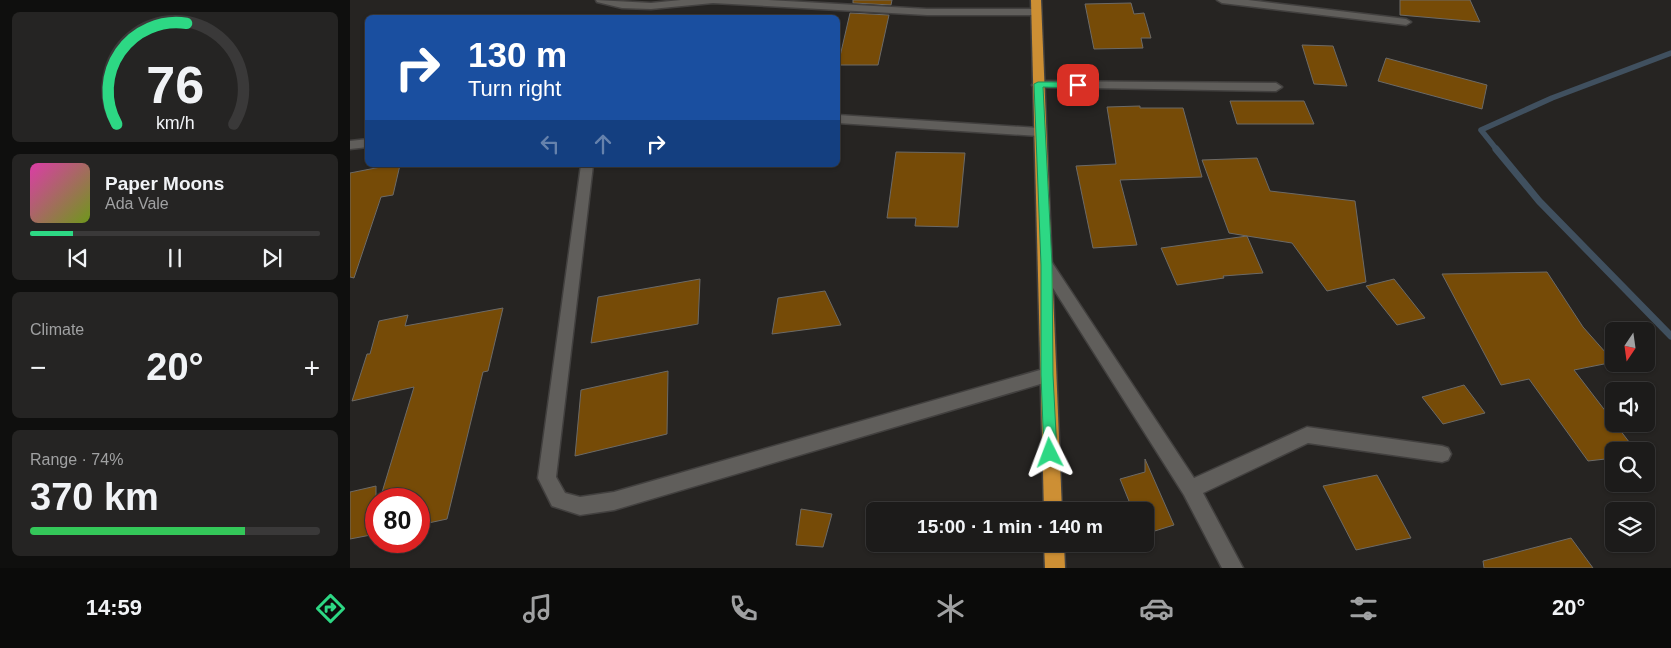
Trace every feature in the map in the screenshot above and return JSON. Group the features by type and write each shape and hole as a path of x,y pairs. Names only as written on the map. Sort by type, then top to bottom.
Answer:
{"highway":[{"path":"1036,6 1053,502"},
{"path":"1054,552 1055,568"}],"street":[{"path":"601,0 622,5 651,6 713,0 927,12 1036,6"},
{"path":"1222,0 1406,22"},
{"path":"1038,84 1276,86"},
{"path":"840,119 1039,132"},
{"path":"350,146 365,144"},
{"path":"587,167 547,478 559,500 580,506 614,501 1047,375"},
{"path":"1046,265 1191,489 1233,568"},
{"path":"1191,489 1308,435 1442,454"}],"building":[{"path":"853,0 892,0 891,5 853,3"},
{"path":"1400,0 1470,0 1480,22 1400,15"},
{"path":"1131,3 1134,14 1144,13 1151,38 1141,38 1143,48 1094,49 1085,4"},
{"path":"850,13 889,15 878,65 840,65 840,56"},
{"path":"1302,45 1333,46 1347,86 1314,84"},
{"path":"1386,58 1487,85 1482,109 1378,81"},
{"path":"1230,101 1304,101 1314,124 1237,124"},
{"path":"1140,106 1140,108 1183,108 1202,177 1120,180 1137,245 1093,248 1076,166 1116,164 1107,107"},
{"path":"896,152 965,153 958,227 915,226 916,218 887,218"},
{"path":"1257,158 1270,191 1355,201 1366,282 1327,291 1292,243 1229,233 1202,160"},
{"path":"381,167 400,167 393,195 381,197 354,278 350,277 350,173"},
{"path":"1247,236 1263,273 1223,276 1224,278 1177,285 1161,248"},
{"path":"1547,272 1583,327 1605,352 1605,364 1574,370 1605,410 1605,432 1621,432 1629,442 1605,442 1605,459 1588,461 1529,379 1501,385 1442,274"},
{"path":"700,279 698,324 591,343 598,297"},
{"path":"1394,279 1425,318 1397,325 1366,286"},
{"path":"825,291 841,325 772,334 778,298"},
{"path":"503,308 488,371 483,372 447,519 430,523 430,488 383,488 414,387 352,401 367,354 370,354 379,321 408,315 405,326"},
{"path":"668,371 667,434 575,456 581,390"},
{"path":"1464,385 1485,413 1443,424 1422,397"},
{"path":"1145,459 1174,525 1154,531 1154,502 1129,502 1120,479 1145,472"},
{"path":"1377,475 1411,538 1356,550 1323,486"},
{"path":"365,489 365,536 350,539 350,492"},
{"path":"801,509 832,514 823,547 796,545"},
{"path":"1571,538 1593,568 1484,568 1483,561"}],"waterway":[{"path":"1497,150 1481,130 1552,98 1671,53"},
{"path":"1496,149 1539,201 1671,336"}],"route":[{"path":"1050,453 1046,265 1038,84 1078,85"}]}
